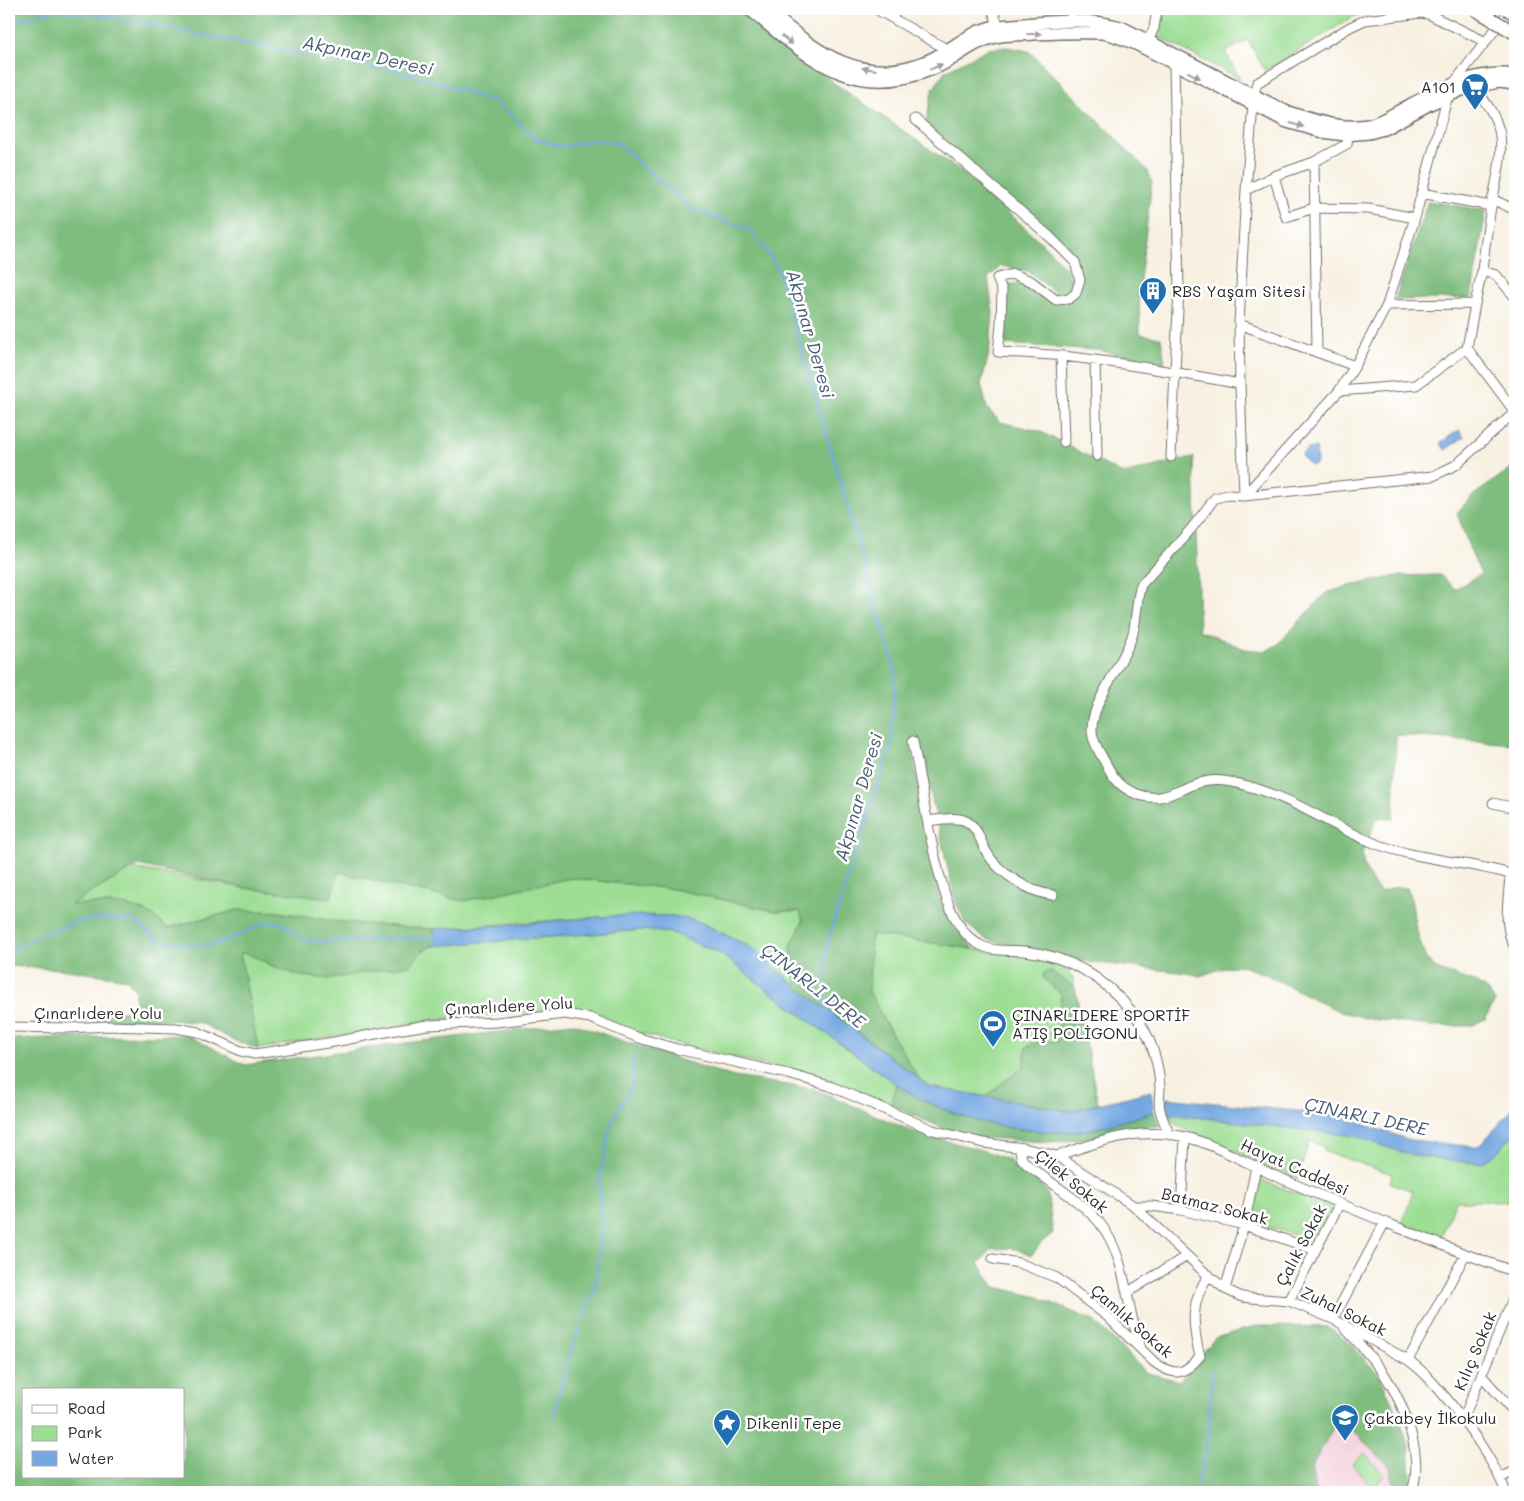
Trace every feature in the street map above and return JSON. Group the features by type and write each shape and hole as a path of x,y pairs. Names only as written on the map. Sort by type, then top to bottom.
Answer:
{"highway":[{"path":"1475,9 1515,33"},
{"path":"1507,9 1515,14"}],"main road":[{"path":"749,9 816,61 834,72 853,78 883,80 909,77 929,71 952,54 978,30 1102,33 1147,45 1253,100"},
{"path":"766,9 826,55 856,67 878,70 898,69 952,54"},
{"path":"1000,31 1072,22 1096,22 1124,28 1174,64 1253,100 1349,130 1369,133 1384,129 1469,79 1515,75"},
{"path":"1469,79 1515,84"}],"street":[{"path":"876,9 952,54"},
{"path":"992,9 1000,31"},
{"path":"1071,9 1072,22"},
{"path":"1147,45 1158,9"},
{"path":"1244,496 1339,391 1355,366 1387,306 1415,218 1450,90 1469,79 1486,42 1511,9"},
{"path":"1244,496 1239,324 1246,190 1253,100 1257,83 1350,27 1365,20 1420,13 1428,14 1486,42"},
{"path":"1171,456 1179,288 1174,64"},
{"path":"1339,391 1416,385 1467,348 1482,271 1501,150 1499,131 1492,112 1469,79"},
{"path":"915,119 1050,237 1075,262 1080,280 1076,293 1069,299 1056,300 1031,281 1013,274 996,278 1002,290 998,352 1095,360 1240,384"},
{"path":"1246,190 1274,176 1314,162 1347,144 1349,130"},
{"path":"1314,162 1317,352"},
{"path":"1274,176 1286,217 1314,208 1369,210 1415,218"},
{"path":"1421,193 1492,203 1515,210"},
{"path":"1482,271 1496,275 1515,297"},
{"path":"1387,306 1475,304"},
{"path":"1239,324 1355,366"},
{"path":"1467,348 1515,412 1456,465 1433,476 1244,496 1228,495 1215,498 1191,530 1141,585 1133,634 1092,721 1093,738 1113,777 1122,787 1138,795 1160,797 1212,779 1235,782 1273,794 1354,834 1394,850 1514,872 1508,927 1515,947"},
{"path":"1061,356 1064,442"},
{"path":"1095,360 1097,456"},
{"path":"913,741 928,821 948,901 964,931 981,946 1044,954 1059,958 1078,967 1099,980 1134,1014 1144,1028 1152,1048 1158,1071 1160,1089 1158,1102 1160,1112 1170,1135"},
{"path":"1493,803 1515,808"},
{"path":"928,821 965,820 974,828 996,866 1008,876 1039,892 1053,895"},
{"name":"Çınarlıdere Yolu","path":"9,1027 68,1028 109,1026 176,1028 198,1032 241,1051 255,1054 428,1025 497,1022 551,1015 576,1016 590,1018 639,1038 677,1049 788,1074 830,1086 932,1130 983,1143 1057,1156"},
{"name":"Hayat Caddesi","path":"1057,1156 1122,1136 1150,1134 1185,1137 1204,1142 1340,1204 1464,1254 1515,1272"},
{"path":"1181,1210 1185,1137"},
{"name":"Çilek Sokak","path":"1020,1148 1023,1161 1098,1220 1112,1243 1128,1292 1135,1332 1142,1350"},
{"name":"Zuhal Sokak","path":"1057,1156 1134,1206 1225,1289 1242,1297 1289,1301 1336,1321 1418,1366 1463,1419 1500,1478 1506,1492"},
{"path":"1225,1289 1244,1225 1256,1167"},
{"name":"Çalık Sokak","path":"1289,1301 1340,1204"},
{"name":"Batmaz Sokak","path":"1134,1206 1181,1210 1244,1225 1315,1250"},
{"path":"1385,1222 1336,1321 1372,1358 1400,1402 1416,1457 1415,1481 1412,1492"},
{"path":"1408,1360 1464,1254"},
{"path":"1128,1292 1187,1256"},
{"name":"Çamlık Sokak","path":"993,1259 1019,1263 1057,1278 1108,1317 1162,1368 1170,1372 1186,1370 1200,1356 1194,1316 1195,1305 1197,1294 1208,1275"},
{"name":"Kılıç Sokak","path":"1463,1419 1515,1294"},
{"path":"1481,1375 1515,1412"},
{"path":"1500,1478 1515,1471"}],"shaded area":[{"name":"Çakabey İlkokulu","path":"1339,1417 1390,1467 1395,1492 1316,1492 1311,1468"}],"green space":[{"path":"9,9 738,9 791,53 961,171 1043,244 1065,267 1071,278 1070,286 1065,292 1057,294 1028,271 1001,266 988,278 993,314 989,354 981,384 987,408 1000,422 1039,431 1123,474 1194,457 1199,630 1245,649 1266,651 1277,645 1326,593 1397,576 1440,575 1455,589 1481,574 1457,513 1471,497 1513,467 1515,469 1515,744 1396,735 1394,819 1379,818 1375,822 1363,850 1363,861 1367,873 1381,892 1396,887 1407,888 1411,896 1415,925 1425,957 1436,969 1477,983 1489,992 1495,1002 1485,1019 1471,1026 1430,1026 1370,1019 1338,1011 1263,973 1238,965 1200,976 1080,961 985,939 965,923 955,899 917,734 911,746 932,863 942,903 950,923 974,949 871,934 869,991 883,1019 918,1077 797,987 791,946 803,921 800,911 775,911 673,889 571,878 463,901 338,872 331,898 245,888 138,865 71,905 113,904 133,907 152,915 167,928 238,910 279,912 339,922 433,929 437,938 410,965 328,979 301,976 273,966 249,954 240,953 258,1049 233,1040 201,1023 172,1020 82,1021 99,1013 135,1010 135,990 127,979 60,969 9,966"},
{"path":"1164,9 1418,9 1354,16 1265,71 1248,40 1225,52 1240,79 1159,37"},
{"path":"1006,47 1029,51 1146,169 1152,181 1139,288 1140,334 1161,338 1165,364 1098,350 1005,344 1008,284 1020,284 1039,296 1056,300 1076,293 1075,262 925,128 932,91 945,71 988,49"},
{"path":"1428,201 1486,211 1471,298 1395,300"},
{"path":"133,868 245,888 331,898 338,872 463,901 571,878 673,889 775,911 800,911 803,921 791,946 797,987 752,948 700,922 673,916 612,916 433,929 339,922 279,912 238,910 167,928 153,916 70,905"},
{"path":"643,930 672,933 721,954 896,1084 891,1105 834,1082 675,1043 629,1030 585,1012 557,1009 417,1022 258,1049 240,953 249,954 273,966 301,976 410,965 422,951 431,946"},
{"name":"ÇINARLIDERE SPORTİF ATIŞ POLİGONU","path":"871,934 1034,958 1063,967 1072,976 1098,1104 1071,1111 930,1087 918,1077 883,1019 869,991"},
{"path":"1050,971 1075,987 1098,1104 1071,1111 986,1097 1023,1068 1026,1047 1040,1041 1058,1042 1061,994 1043,977 1044,973"},
{"path":"572,1023 734,1077 814,1089 914,1132 985,1151 1009,1160 1023,1174 1035,1178 1047,1192 1053,1233 1041,1243 1032,1255 1012,1248 992,1249 979,1263 995,1287 1038,1297 1094,1321 1147,1373 1180,1381 1215,1338 1256,1326 1329,1327 1350,1343 1379,1375 1397,1412 1409,1446 1411,1479 1406,1492 1395,1492 1390,1467 1339,1417 1311,1468 1316,1492 9,1492 9,1039 187,1035 245,1065"},
{"path":"896,1084 948,1111 1003,1126 1041,1131 1068,1132 1090,1130 1154,1112 1159,1126 1134,1127 1101,1136 1066,1141 1047,1142 971,1137 938,1126 891,1105"},
{"path":"1166,1106 1472,1154 1515,1118 1515,1201 1456,1201 1438,1244 1401,1228 1413,1191 1390,1183 1392,1174 1323,1151 1324,1147 1309,1141 1298,1179 1180,1127 1172,1122"},
{"path":"1261,1180 1333,1207 1314,1241 1250,1221"},
{"path":"1365,1453 1384,1476 1371,1488 1352,1464"}],"water":[{"path":"1459,430 1464,437 1445,450 1440,443"},
{"path":"1316,448 1317,463 1312,466 1301,456 1307,449"},
{"path":"641,915 673,916 700,922 752,948 797,987 930,1087 1071,1111 1151,1091 1154,1112 1101,1127 1061,1132 1003,1126 948,1111 896,1084 721,954 672,933 643,930 431,946 437,938 433,929"},
{"path":"1166,1098 1336,1115 1410,1140 1475,1147 1481,1144 1515,1107 1515,1133 1493,1156 1481,1163 1468,1163 1406,1154 1355,1136 1168,1114"}],"waterway":[{"name":"Akpınar Deresi","path":"9,22 56,10 92,14 405,73 498,103 536,139 563,147 592,140 617,143 691,209 751,230 777,266 895,668 892,742 828,940 825,984 827,1011"},
{"path":"9,951 38,936 76,922 95,919 134,920 157,939 184,945 215,944 240,935 261,924 272,922 283,924 303,939 322,941 437,938"},
{"path":"583,1317 595,1290 602,1221 599,1184 611,1123 631,1087 635,1057"},
{"path":"553,1416 569,1356 579,1328"},
{"path":"1194,1492 1206,1448 1210,1417 1212,1371"},
{"path":"509,1484 511,1492"}],"place":[{"name":"A101","path":"1475,111"},
{"name":"RBS Yaşam Sitesi","path":"1153,315"},
{"name":"ÇINARLIDERE SPORTİF ATIŞ POLİGONU","path":"993,1048"},
{"name":"Çakabey İlkokulu","path":"1345,1442"},
{"name":"Dikenli Tepe","path":"727,1447"}],"water label":[{"name":"ÇINARLI DERE","path":"813,986"},
{"name":"ÇINARLI DERE","path":"1366,1117"}]}
